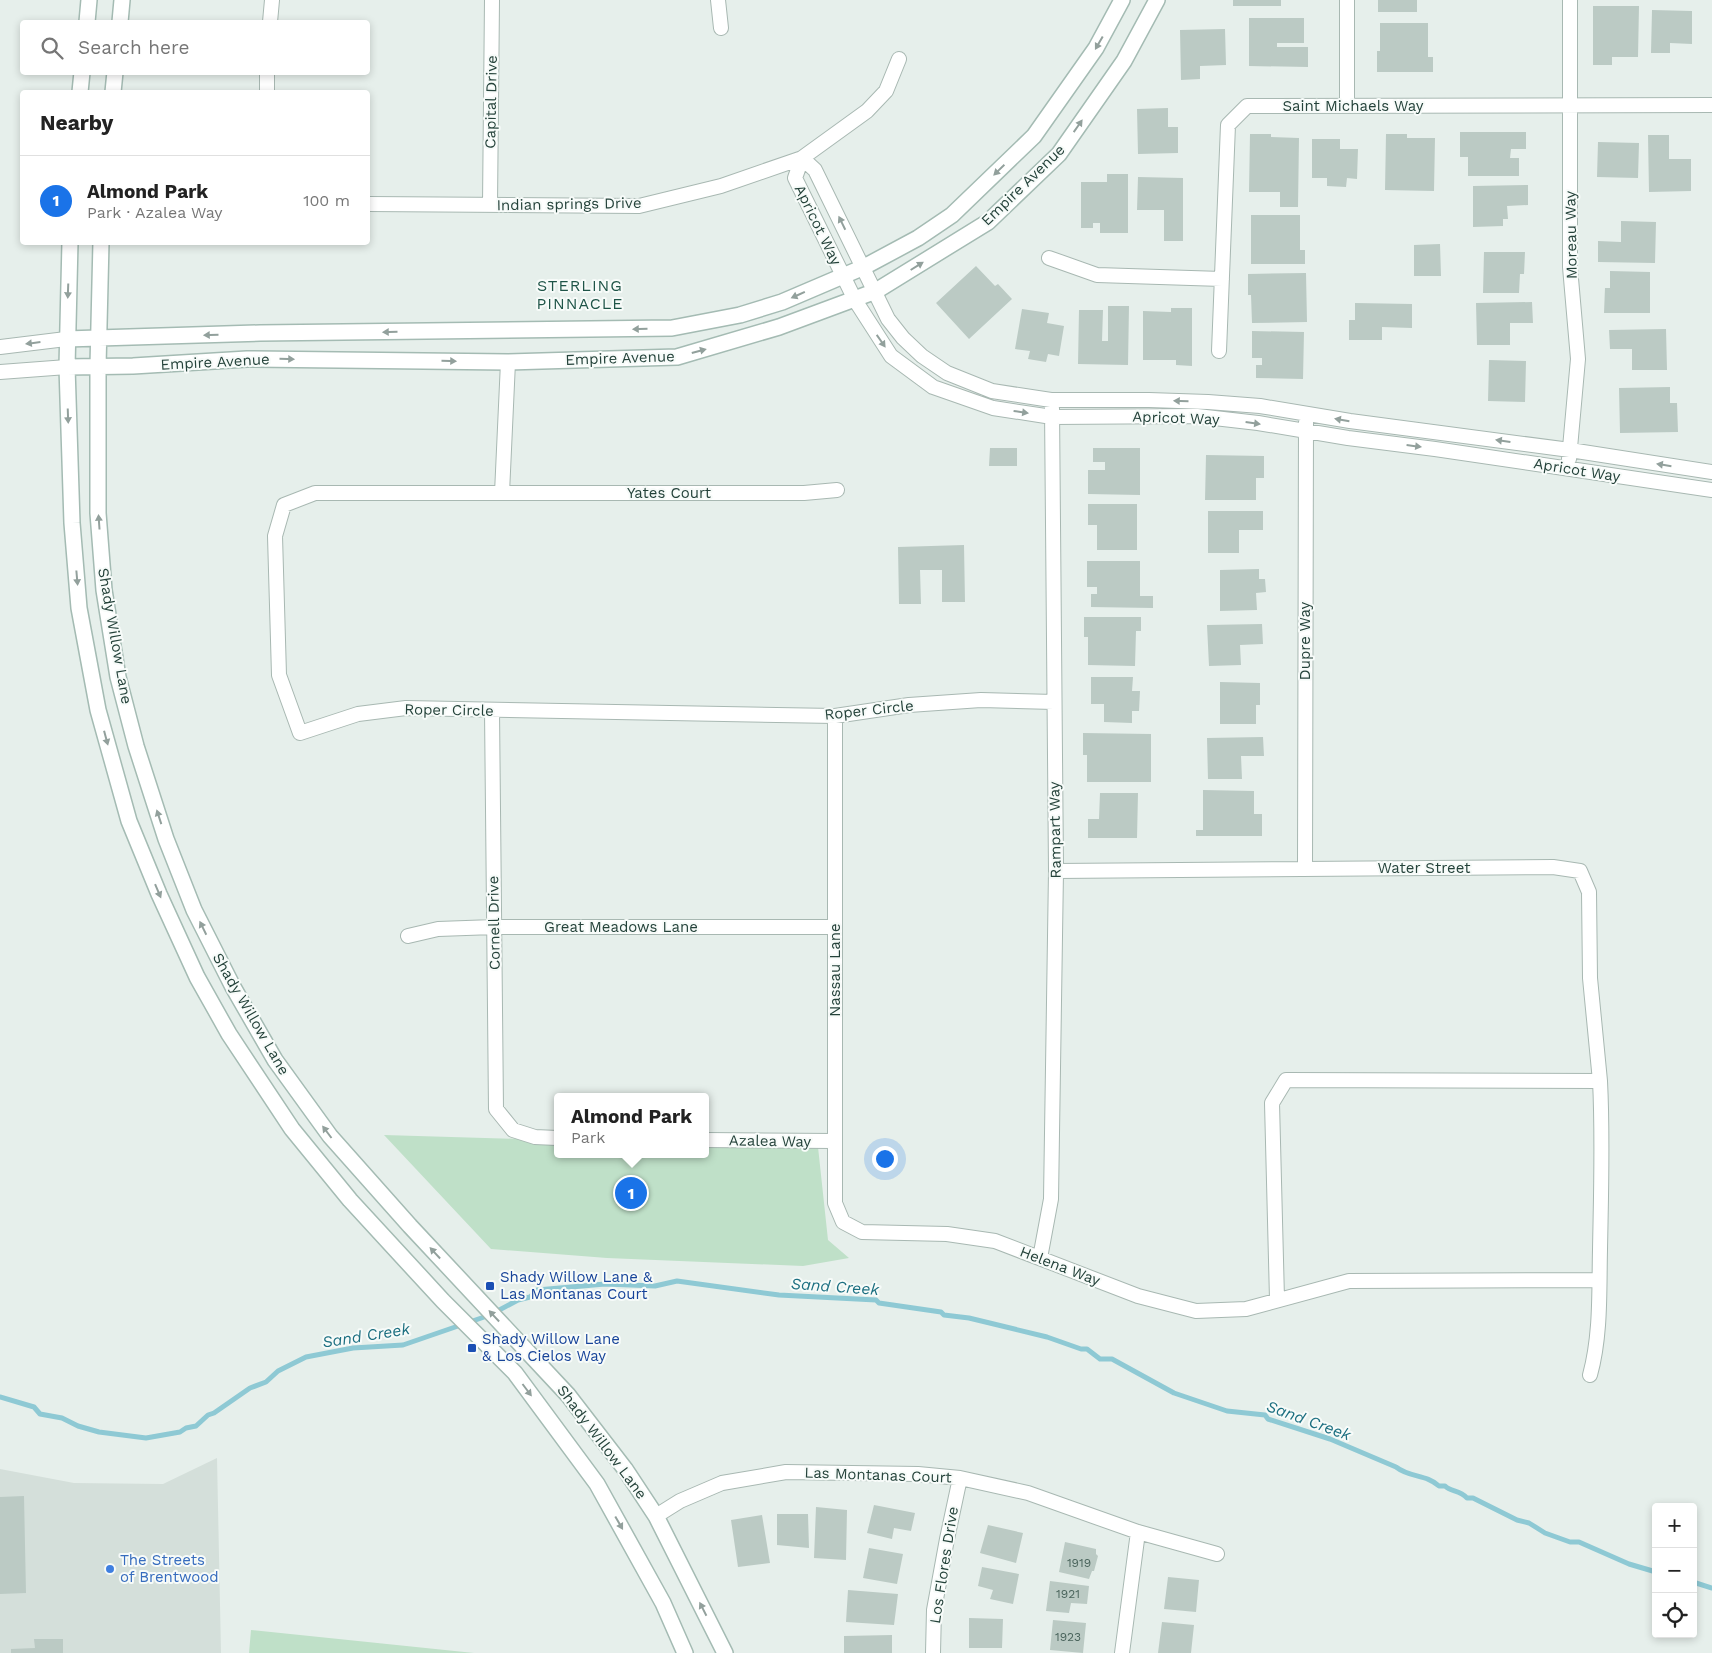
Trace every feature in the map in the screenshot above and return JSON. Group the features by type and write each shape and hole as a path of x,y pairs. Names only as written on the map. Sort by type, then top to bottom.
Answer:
{"main road":[{"path":"87,20 89,0"},
{"path":"120,20 122,0"},
{"name":"Empire Avenue","path":"66,339 260,333 672,328 740,316 782,302 864,267 918,238 952,215 1034,136 1096,48 1122,0"},
{"name":"Empire Avenue","path":"67,367 133,366 247,358 508,362 676,357 780,327 876,291 988,222 1058,154 1124,61 1157,0"},
{"path":"80,90 82,75"},
{"path":"113,90 115,75"},
{"name":"Shady Willow Lane","path":"70,245 66,339 72,523 79,608 98,710 128,820 150,872 197,977 269,1096 292,1129 350,1200 444,1301 515,1373 597,1484 663,1604 685,1653"},
{"name":"Shady Willow Lane","path":"101,245 98,366 98,513 104,590 118,677 136,746 166,839 194,910 233,987 276,1060 330,1136 410,1226 568,1395 625,1469 656,1516 725,1653"},
{"path":"150,872 175,863"}],"street":[{"path":"270,20 272,0"},
{"name":"Capital Drive","path":"490,205 492,0"},
{"path":"718,0 721,28"},
{"path":"1346,0 1347,106"},
{"name":"Moreau Way","path":"1569,469 1578,359 1570,267 1570,0"},
{"name":"Indian springs Drive","path":"370,204 639,206 721,186 802,158 867,111 886,91 899,59"},
{"path":"267,75 267,90"},
{"name":"Saint Michaels Way","path":"1219,351 1228,125 1247,106 1712,105"},
{"name":"Apricot Way","path":"1712,472 1570,450 1350,421 1260,406 1208,402 1051,400 992,391 947,373 922,356 903,338 888,319 876,291 815,170 802,158 795,178 855,300 891,356 933,387 992,408 1052,417 1197,416 1712,490"},
{"path":"1049,258 1097,275 1222,279"},
{"name":"Empire Avenue","path":"0,347 66,339"},
{"path":"502,493 508,362"},
{"name":"Empire Avenue","path":"0,372 67,367"},
{"name":"Rampart Way","path":"1040,1258 1051,1199 1056,871 1051,400"},
{"name":"Dupre Way","path":"1305,869 1306,414"},
{"name":"Yates Court","path":"502,493 804,493 837,490"},
{"name":"Roper Circle","path":"502,493 315,493 284,505 275,536 279,676 300,733 358,714 406,708 835,716 909,705 981,700 1054,702"},
{"name":"Cornell Drive","path":"492,710 496,1109 514,1130 534,1138 554,1138"},
{"name":"Nassau Lane","path":"835,716 835,1203 843,1222"},
{"name":"Water Street","path":"1056,871 1553,867 1580,872 1589,892 1590,978 1600,1081"},
{"name":"Great Meadows Lane","path":"408,936 438,929 494,927 835,927"},
{"path":"1276,1299 1272,1103 1286,1080 1600,1081 1603,1126 1599,1280 1596,1352 1590,1375"},
{"name":"Azalea Way","path":"709,1140 835,1142"},
{"name":"Helena Way","path":"843,1222 862,1232 947,1234 995,1241 1138,1296 1196,1311 1246,1309 1349,1280 1599,1280"},
{"name":"Las Montanas Court","path":"656,1516 680,1501 722,1483 786,1472 918,1474 960,1478 1028,1493 1138,1532 1217,1554"},
{"name":"Los Flores Drive","path":"933,1653 934,1610 960,1478"},
{"path":"1122,1653 1138,1532"}],"shaded area":[{"name":"The Streets of Brentwood","path":"217,1458 221,1653 0,1653 0,1469 74,1483 163,1484"}],"green space":[{"path":"384,1135 554,1140 554,1158 709,1158 709,1144 818,1147 828,1240 849,1258 803,1266 607,1258 491,1249"},
{"path":"251,1630 474,1653 249,1653"}],"building":[{"path":"1233,0 1281,0 1281,6 1233,6"},
{"path":"1378,0 1417,0 1417,12 1378,12"},
{"path":"1593,6 1639,6 1638,57 1612,57 1612,65 1593,65"},
{"path":"1652,10 1692,11 1692,44 1670,43 1670,53 1651,53"},
{"path":"1249,18 1304,18 1304,43 1277,43 1277,47 1308,47 1308,67 1249,66"},
{"path":"1380,23 1428,23 1428,57 1433,57 1433,72 1377,72 1377,51 1380,51"},
{"path":"1225,29 1226,65 1200,66 1200,79 1181,80 1180,30"},
{"path":"1168,108 1168,127 1178,127 1178,153 1138,154 1137,109"},
{"path":"1460,132 1526,132 1526,149 1511,149 1510,158 1519,158 1519,176 1468,176 1468,157 1460,157"},
{"path":"1250,134 1271,134 1271,137 1299,138 1298,207 1280,207 1280,192 1249,192"},
{"path":"1386,134 1407,134 1407,138 1435,138 1434,191 1385,190"},
{"path":"1648,135 1669,135 1669,159 1691,159 1691,191 1649,192"},
{"path":"1312,139 1340,139 1340,149 1358,149 1357,179 1347,178 1346,187 1327,186 1327,178 1312,178"},
{"path":"1598,142 1639,143 1638,178 1597,177"},
{"path":"1107,174 1128,174 1128,233 1100,233 1100,223 1093,223 1093,228 1081,228 1081,182 1107,182"},
{"path":"1138,177 1183,178 1183,241 1164,241 1164,210 1137,210"},
{"path":"1528,185 1528,205 1507,206 1508,219 1503,219 1503,226 1473,227 1473,186"},
{"path":"1251,215 1300,215 1300,250 1305,250 1305,264 1251,264"},
{"path":"1621,221 1656,222 1655,263 1598,262 1598,241 1621,242"},
{"path":"1440,244 1441,276 1414,276 1414,245"},
{"path":"1484,252 1525,252 1524,274 1520,274 1519,293 1483,293"},
{"path":"976,266 995,286 998,284 1012,299 969,339 936,303"},
{"path":"1610,271 1650,272 1650,313 1604,313 1605,288 1610,288"},
{"path":"1306,273 1307,322 1252,323 1251,295 1248,295 1248,274"},
{"path":"1532,302 1533,323 1510,323 1510,345 1477,345 1476,303"},
{"path":"1355,303 1412,304 1412,328 1382,327 1382,340 1349,340 1349,320 1355,320"},
{"path":"1108,306 1129,306 1128,365 1078,364 1079,310 1103,310 1102,341 1108,341"},
{"path":"1171,308 1192,308 1192,366 1176,365 1176,360 1143,360 1143,311 1171,312"},
{"path":"1022,309 1049,313 1047,323 1064,326 1059,356 1048,354 1046,362 1028,359 1030,351 1015,349"},
{"path":"1666,329 1667,370 1632,370 1632,349 1610,349 1609,330"},
{"path":"1252,331 1304,332 1303,379 1256,378 1256,365 1262,365 1262,358 1252,358"},
{"path":"1489,360 1526,361 1525,402 1488,401"},
{"path":"1670,387 1670,403 1677,403 1678,432 1620,433 1619,388"},
{"path":"990,448 1017,448 1017,466 989,466"},
{"path":"1093,448 1140,448 1140,495 1088,494 1088,470 1105,470 1105,462 1093,462"},
{"path":"1206,455 1264,456 1264,478 1256,478 1256,500 1205,500"},
{"path":"1088,504 1137,504 1137,550 1097,550 1097,525 1088,525"},
{"path":"1208,511 1263,511 1263,530 1239,530 1239,553 1208,553"},
{"path":"964,545 965,602 942,602 942,570 920,570 921,604 899,604 898,547"},
{"path":"1087,561 1140,561 1140,596 1153,596 1153,608 1091,607 1091,594 1097,594 1097,587 1087,587"},
{"path":"1259,569 1259,579 1265,579 1266,592 1256,593 1257,610 1220,611 1220,570"},
{"path":"1084,617 1141,617 1141,631 1136,631 1135,666 1088,665 1088,637 1084,637"},
{"path":"1262,624 1263,644 1240,645 1241,665 1209,666 1207,625"},
{"path":"1091,677 1133,677 1132,691 1140,691 1139,711 1132,711 1132,723 1104,722 1104,704 1091,704"},
{"path":"1220,682 1260,683 1260,705 1256,705 1256,724 1220,724"},
{"path":"1083,733 1151,734 1151,782 1087,782 1087,755 1083,755"},
{"path":"1263,737 1264,756 1241,756 1242,779 1208,779 1207,738"},
{"path":"1203,790 1254,791 1254,814 1262,814 1262,836 1196,836 1196,830 1203,830"},
{"path":"1100,793 1138,793 1137,838 1088,838 1088,819 1099,819"},
{"path":"24,1496 26,1593 0,1594 0,1497"},
{"path":"874,1505 915,1513 911,1531 894,1528 892,1539 867,1533"},
{"path":"816,1507 847,1510 846,1560 814,1558"},
{"path":"777,1514 808,1514 809,1548 777,1545"},
{"path":"762,1515 770,1563 738,1567 731,1520"},
{"path":"988,1525 1023,1533 1016,1563 980,1553"},
{"path":"1065,1542 1096,1549 1098,1556 1094,1571 1092,1571 1089,1579 1059,1572"},
{"path":"869,1548 903,1554 897,1584 863,1578"},
{"path":"982,1567 1019,1574 1013,1604 990,1599 993,1590 978,1586"},
{"path":"1168,1577 1199,1580 1196,1612 1164,1609"},
{"path":"1050,1581 1089,1586 1087,1604 1071,1603 1069,1613 1046,1611"},
{"path":"848,1590 898,1594 894,1625 846,1622"},
{"path":"969,1618 1003,1619 1002,1648 969,1648"},
{"path":"1053,1620 1086,1623 1083,1653 1050,1650"},
{"path":"1162,1622 1194,1625 1191,1653 1158,1653"},
{"path":"892,1635 892,1653 844,1653 844,1636"},
{"path":"34,1639 63,1639 63,1653 11,1653 11,1649 35,1648"}],"waterway":[{"name":"Sand Creek","path":"0,1397 34,1407 40,1414 62,1418 78,1426 99,1432 146,1438 180,1432 186,1428 196,1426 208,1415 214,1413 250,1388 266,1382 278,1371 306,1357 353,1348 403,1345 490,1315 518,1300 530,1297 537,1290 605,1284 655,1286 677,1281 779,1295 876,1300 879,1303 969,1318 1047,1337 1081,1349 1087,1349 1100,1359 1112,1359 1174,1393 1227,1411 1265,1415 1268,1419 1330,1439 1407,1473 1434,1482 1439,1486 1445,1486 1467,1498 1473,1498 1517,1520 1529,1523 1545,1533 1570,1542 1579,1542 1629,1564 1652,1571"},
{"name":"Sand Creek","path":"1697,1583 1712,1588"}],"place":[{"name":"Almond Park","path":"631,1193"},
{"name":"Shady Willow Lane & Las Montanas Court","path":"490,1286"},
{"name":"Shady Willow Lane & Los Cielos Way","path":"472,1348"},
{"name":"The Streets of Brentwood","path":"110,1569"}],"district":[{"name":"STERLING PINNACLE","path":"580,294"}]}
